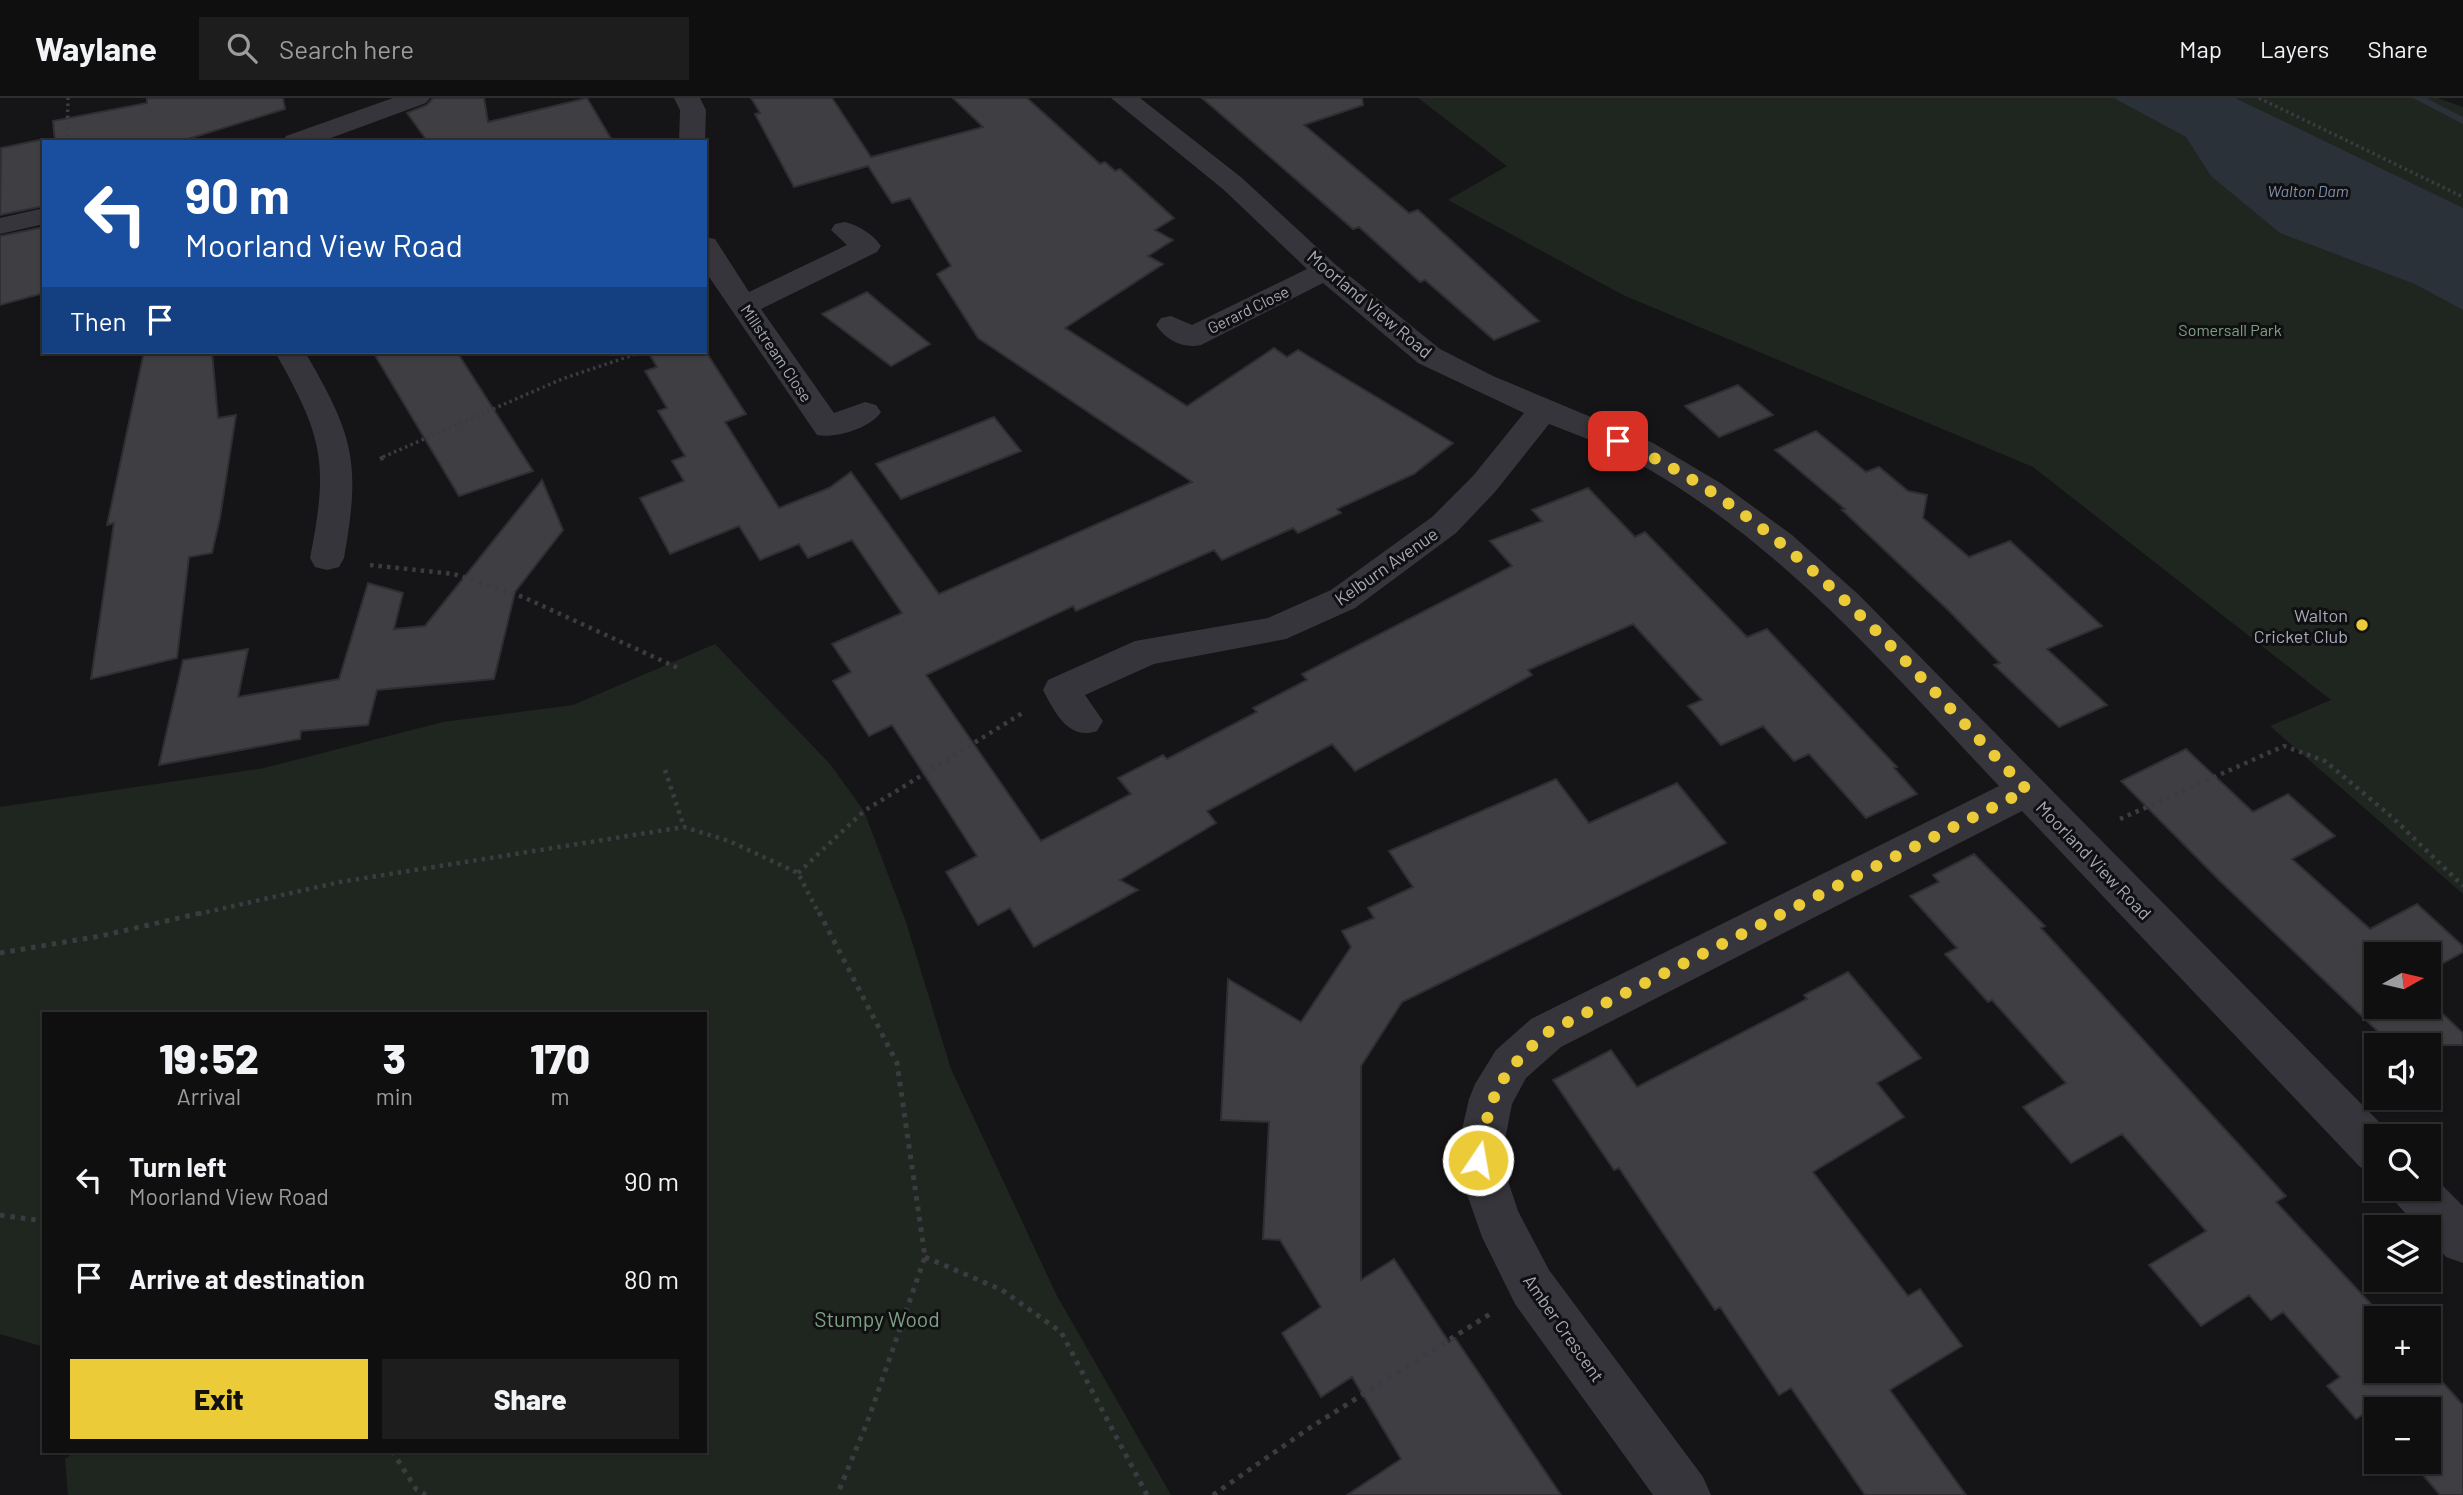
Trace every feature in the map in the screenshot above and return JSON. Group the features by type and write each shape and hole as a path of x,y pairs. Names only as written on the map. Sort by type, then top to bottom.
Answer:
{"street":[{"path":"301,140 417,98"},
{"path":"687,98 693,110 692,140"},
{"name":"Moorland View Road","path":"1124,98 1233,184 1326,271 1429,356 1642,451 1710,492 1780,544 1847,604 2364,1139"},
{"path":"0,226 42,216"},
{"path":"745,306 867,246 845,230"},
{"name":"Millstream Close","path":"707,248 828,426 864,412"},
{"name":"Gerard Close","path":"1171,325 1191,338 1326,271"},
{"path":"291,354 318,401 333,439 338,487 327,558"},
{"name":"Kelburn Avenue","path":"1060,690 1148,651 1274,630 1343,599 1444,525 1484,484 1544,409"},
{"path":"1060,690 1084,721"},
{"name":"Amber Crescent","path":"1685,1495 1532,1287 1499,1221 1478,1160 1491,1099 1511,1064 1546,1033 2027,790"},
{"path":"2426,1201 2463,1240"}],"path":[{"path":"67,140 68,98"},
{"path":"2259,98 2463,197"},
{"path":"337,475 562,379 636,354"},
{"path":"327,558 454,574 523,597 678,668"},
{"path":"798,873 863,811 1060,690"},
{"path":"2075,839 2284,746 2325,761 2392,817 2463,886"},
{"path":"665,770 684,827"},
{"path":"0,953 101,936 340,882 684,827 729,841 798,873 897,1063 925,1257 867,1423 837,1495"},
{"path":"0,1215 42,1221"},
{"path":"925,1257 1002,1290 1061,1332 1147,1495"},
{"path":"1213,1495 1308,1429 1532,1287"},
{"path":"393,1453 416,1489 426,1495"}],"green space":[{"name":"Somersall Park","path":"1418,98 2438,98 2463,107 2463,894 2270,726 2331,700 2033,467 1623,295 1448,200 1507,166"},
{"name":"Stumpy Wood","path":"715,644 830,764 864,811 906,922 951,1069 1056,1294 1171,1495 68,1495 65,1459 72,1453 707,1453 707,1012 42,1012 42,1346 0,1334 0,807 264,768 443,722 573,705"}],"water":[{"name":"Walton Dam","path":"2114,98 2235,98 2463,208 2463,310 2415,284 2280,233 2211,176 2186,137"}],"building":[{"path":"147,98 283,98 285,109 184,140 55,140 53,121 147,103"},
{"path":"433,98 484,98 488,122 587,98 612,140 427,140 407,113 427,105"},
{"path":"751,98 832,98 871,157 983,127 953,98 1027,98 1100,164 1105,162 1115,171 1120,169 1174,218 1155,230 1173,240 1148,256 1163,264 1065,328 1187,406 1274,348 1287,357 1298,350 1453,443 1414,474 1337,509 1341,513 1298,533 1293,528 1222,560 1214,550 1076,611 1073,606 926,675 1041,841 1131,794 1118,778 1163,755 1167,759 1257,712 1253,708 1307,680 1302,674 1512,566 1490,541 1542,521 1532,510 1588,488 1635,537 1645,532 1747,637 1767,629 1897,767 1894,768 1917,794 1866,818 1809,754 1794,761 1763,726 1721,745 1688,706 1702,700 1633,624 1528,670 1532,675 1355,771 1332,744 1207,811 1216,823 1120,880 1138,890 1034,947 1010,908 978,925 946,872 977,856 892,725 869,736 833,681 851,672 832,644 902,613 852,540 808,558 799,544 760,560 739,526 670,554 640,498 684,481 672,461 685,456 658,411 667,408 645,371 657,367 649,354 707,354 746,414 725,422 779,508 829,488 851,472 939,594 1192,482 978,338 937,274 951,266 910,198 892,203 868,166 794,187 755,114 760,113"},
{"path":"1202,98 1362,98 1363,105 1304,125 1409,213 1418,210 1539,321 1494,340 1425,280 1420,282 1359,227 1353,229"},
{"path":"44,139 42,206 0,215 1,148"},
{"path":"42,227 42,294 0,305 0,236"},
{"path":"867,292 930,344 891,366 822,314"},
{"path":"144,354 212,354 218,418 236,415 212,553 189,557 177,658 91,679 114,523 107,525"},
{"path":"374,354 458,354 533,471 459,496"},
{"path":"1738,385 1773,415 1719,437 1685,406"},
{"path":"994,417 1021,451 901,499 876,464"},
{"path":"1816,431 1866,472 1879,467 1908,491 1927,495 1923,518 1969,557 2010,541 2102,626 2047,649 2107,705 2059,727 1994,665 2000,663 1947,609 1842,510 1845,509 1775,450"},
{"path":"542,480 563,530 515,592 494,679 377,690 368,725 301,731 300,739 159,765 183,660 248,649 238,697 339,679 368,583 403,593 394,629 425,626"},
{"path":"2186,749 2253,812 2288,794 2335,836 2292,859 2370,929 2417,904 2463,946 2463,952 2441,964 2441,942 2364,942 2364,1018 2220,881 2121,781"},
{"path":"1556,779 1589,823 1677,783 1726,843 1402,1002 1361,1066 1361,1280 1394,1259 1449,1342 1455,1338 1561,1495 1347,1495 1401,1459 1352,1377 1321,1397 1282,1333 1321,1307 1280,1240 1263,1239 1269,1122 1221,1120 1228,979 1301,1022 1351,947 1342,931 1374,918 1368,908 1413,887 1389,851"},
{"path":"1974,854 2045,926 2041,928 2286,1196 2276,1202 2373,1306 2364,1306 2364,1383 2441,1383 2441,1380 2463,1405 2463,1495 2440,1495 2422,1474 2441,1474 2441,1397 2364,1397 2364,1414 2356,1419 2327,1386 2340,1377 2283,1312 2271,1320 2249,1295 2201,1326 2149,1265 2206,1231 2122,1134 2071,1163 2023,1107 2066,1083 1992,1000 1988,1002 1945,954 1957,948 1910,896 1939,882 1933,875"},
{"path":"1848,972 1921,1058 1877,1083 1904,1117 1813,1172 1908,1296 1920,1289 1962,1346 1890,1390 1966,1495 1865,1495 1791,1388 1779,1395 1720,1307 1715,1310 1619,1168 1614,1170 1553,1080 1611,1050 1637,1087 1807,999 1804,995"},
{"path":"2441,1012 2463,1033 2463,1045 2441,1045 2441,1033 2379,1033 2365,1019 2441,1019"}],"waterway":[{"path":"2418,98 2463,121"}],"place":[{"name":"Walton Cricket Club","path":"2362,625"}],"route":[{"path":"1478,1160 1491,1099 1511,1064 1546,1033 2027,790 1847,604 1780,544 1710,492 1642,451 1618,441"}]}
